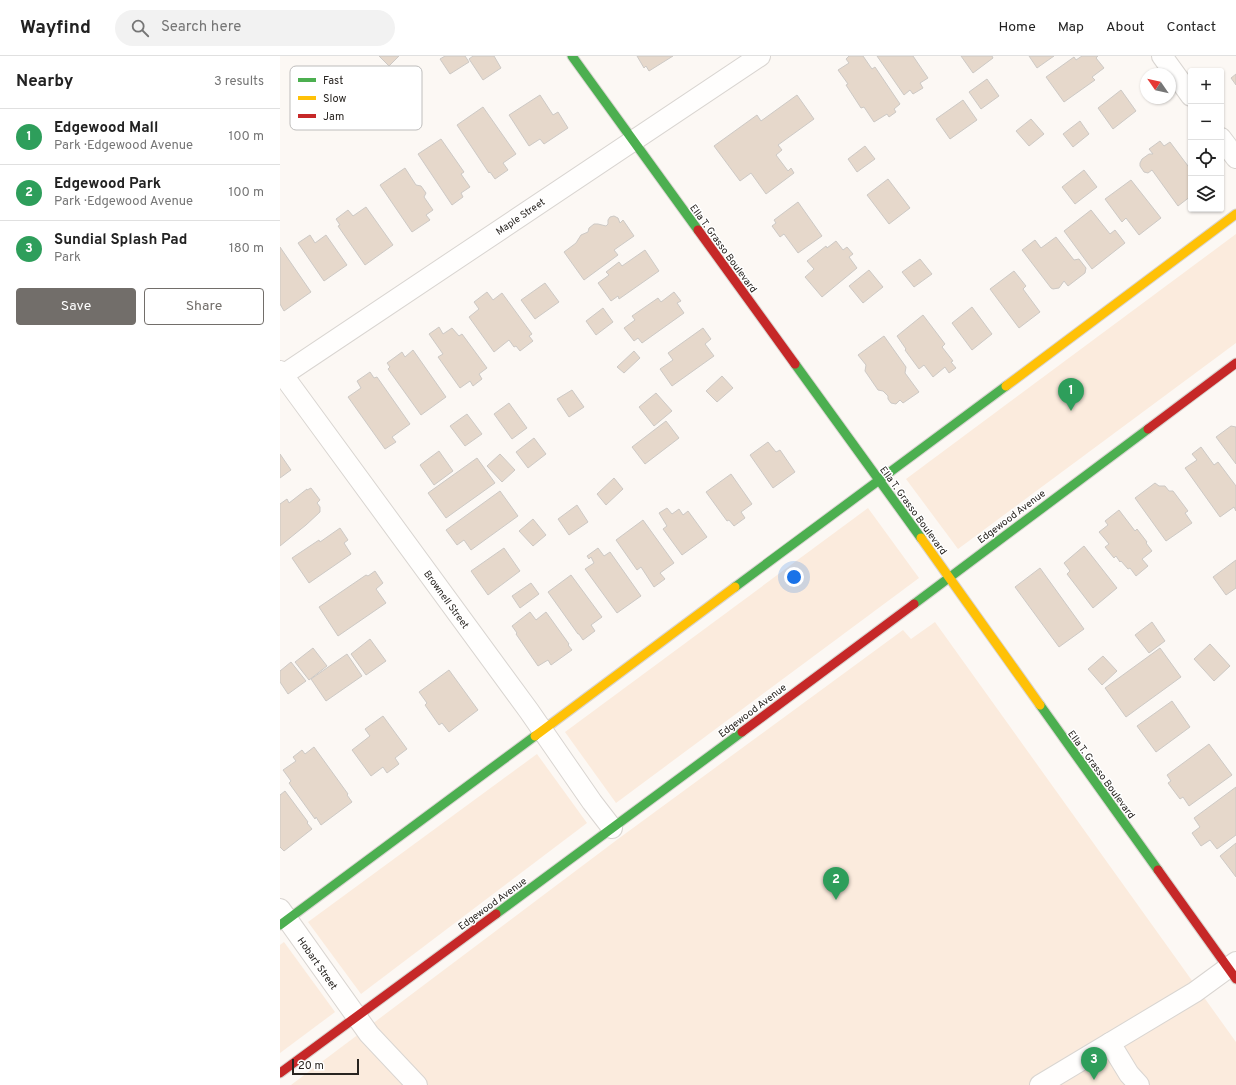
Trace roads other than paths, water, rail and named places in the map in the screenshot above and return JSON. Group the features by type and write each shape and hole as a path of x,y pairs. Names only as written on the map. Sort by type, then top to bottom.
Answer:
{"main road":[{"name":"Ella T. Grasso Boulevard","path":"572,56 1233,969"},
{"path":"282,918 542,730 1236,214"},
{"name":"Edgewood Avenue","path":"280,1073 612,828 1236,363"}],"street":[{"name":"Maple Street","path":"281,374 760,56"},
{"path":"1162,56 1188,92"},
{"path":"1222,140 1236,158"},
{"name":"Brownell Street","path":"281,374 612,828"},
{"name":"Hobart Street","path":"282,918 356,1016 382,1048 417,1085"},
{"path":"1040,1085 1233,969"},
{"path":"1110,1043 1129,1074 1139,1085"}],"place":[{"name":"Edgewood Mall","path":"1071,411"},
{"name":"Edgewood Park","path":"836,900"},
{"name":"Sundial Splash Pad","path":"1094,1080"}]}
